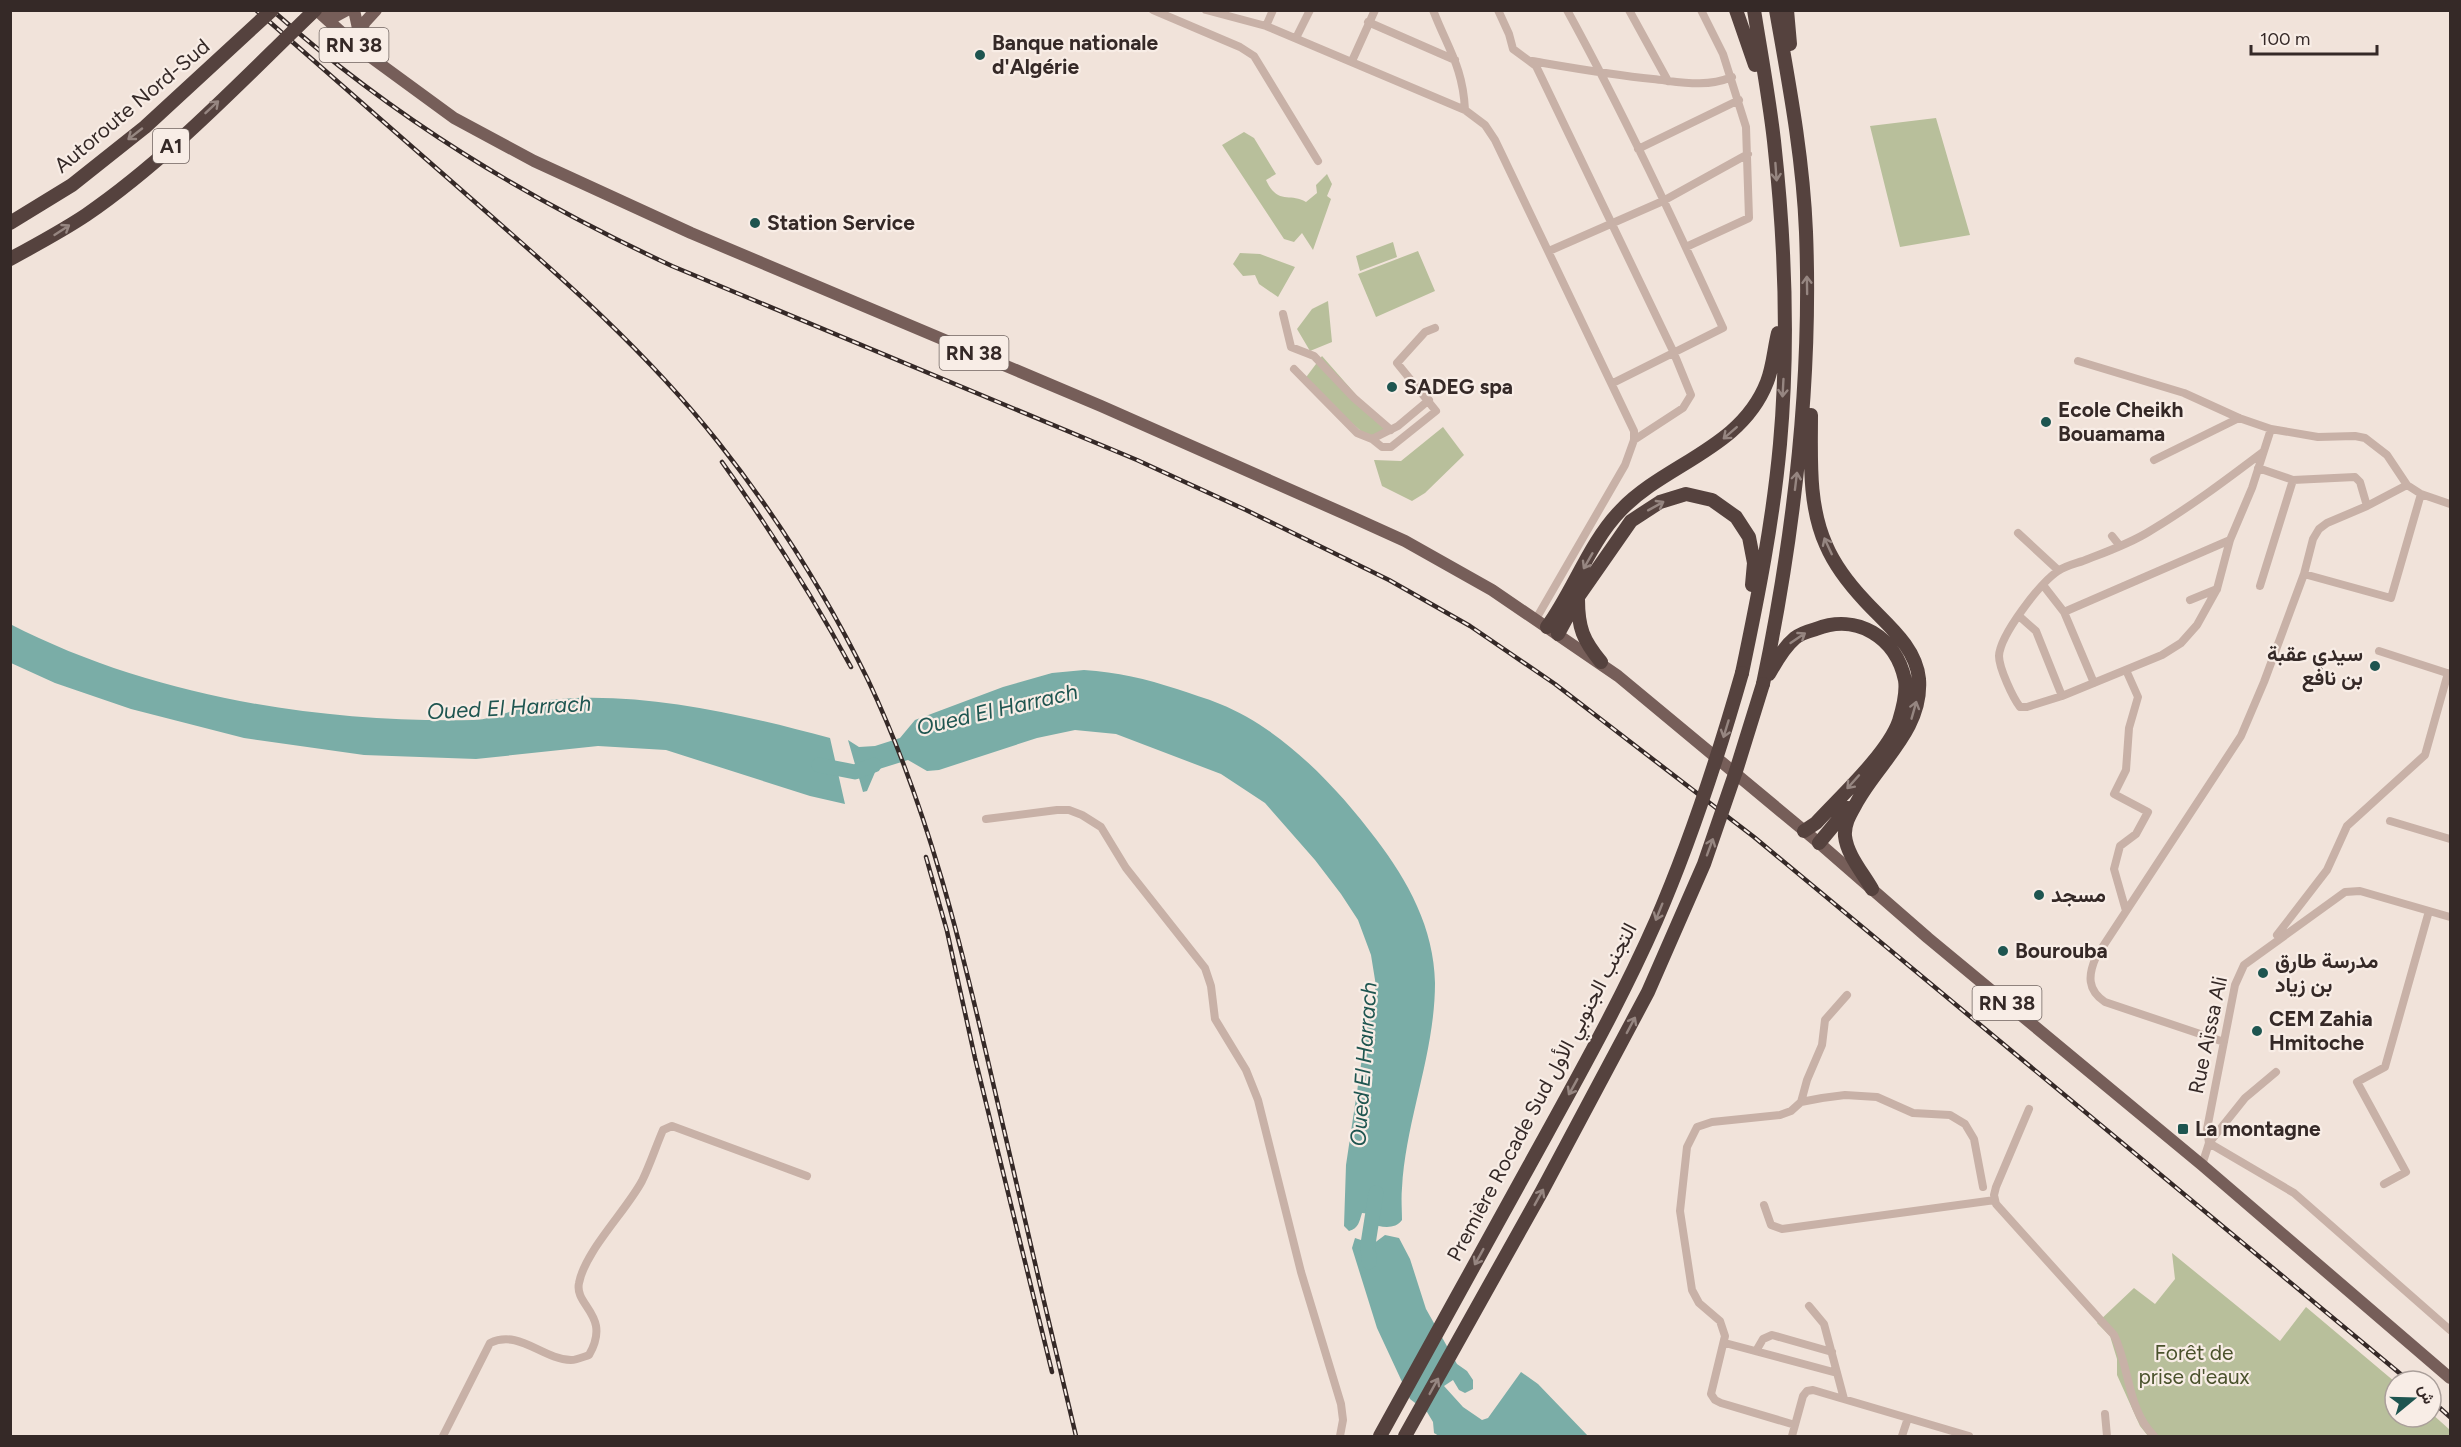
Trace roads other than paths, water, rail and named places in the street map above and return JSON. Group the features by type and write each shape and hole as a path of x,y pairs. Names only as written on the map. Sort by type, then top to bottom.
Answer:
{"highway":[{"name":"Autoroute Nord-Sud","path":"10,223 72,185 145,127 272,10"},
{"path":"1736,10 1752,54 1774,140"},
{"name":"Première Rocade Sud التجنب الجنوبي الأول","path":"1380,1437 1577,1079 1634,968 1656,920 1690,833 1717,756 1742,673 1773,509 1781,422 1784,304 1774,140 1754,10"},
{"name":"Première Rocade Sud التجنب الجنوبي الأول","path":"1405,1437 1542,1191 1648,993 1704,864 1763,684 1782,590 1800,448 1808,318 1806,230 1797,124 1776,10"},
{"path":"1787,10 1797,124"},
{"name":"A1","path":"10,259 87,214 130,181 317,12"},
{"path":"1547,626 1599,540 1621,510 1645,491 1714,447 1749,413 1767,382 1784,304"},
{"path":"1808,318 1813,502 1826,545 1843,574 1910,651 1919,678 1916,709 1903,738 1819,843"},
{"path":"1547,626 1578,597 1631,521 1660,502 1686,494 1712,500 1736,517 1749,537 1754,562 1742,673"},
{"path":"1578,597 1578,621 1583,636 1601,663"},
{"path":"1763,684 1782,651 1797,636 1824,626 1843,623 1865,627 1886,643 1898,661 1905,681 1905,701 1898,723 1881,750 1816,823 1804,831"},
{"path":"1869,781 1848,819 1845,837 1848,847 1872,889"}],"main road":[{"path":"317,12 334,16 347,10"},
{"name":"RN 38","path":"354,10 359,33 367,46 391,73"},
{"path":"359,33 376,10"},
{"name":"RN 38","path":"317,12 356,46 454,118 534,161 700,237 1101,406 1363,522 1443,562 1547,626 1601,663 1819,843 2451,1378"}],"street":[{"path":"1153,10 1240,47 1254,56 1318,161"},
{"path":"1266,26 1273,10"},
{"path":"1296,38 1310,10"},
{"path":"1352,61 1375,10"},
{"path":"1432,10 1464,85 1465,110"},
{"path":"1498,10 1513,49 1536,66 1673,351 1691,395 1683,408 1634,440"},
{"path":"1567,10 1602,74 1723,328 1612,383"},
{"path":"1629,10 1668,81"},
{"path":"1686,247 1749,218 1746,127 1732,77 1701,10"},
{"path":"1210,11 1231,14 1266,26 1465,110 1485,125 1495,140 1628,416 1634,440 1625,465 1547,626"},
{"path":"1368,22 1455,60"},
{"path":"1526,59 1602,74 1702,85 1732,77"},
{"path":"1638,149 1739,100"},
{"path":"1549,251 1663,201 1748,154"},
{"path":"1282,314 1291,347 1314,356 1354,398 1391,430"},
{"path":"1294,369 1357,433 1382,447 1387,447 1400,441 1436,411 1397,363 1425,332 1436,328"},
{"path":"2078,361 2184,393 2239,418 2271,429 2318,437 2365,438 2387,455 2407,485 2421,494 2451,504"},
{"path":"1371,439 1391,430 1429,400"},
{"path":"2154,460 2239,418"},
{"path":"2263,452 2184,510 2148,533 2058,570 2043,585 2019,616 1999,653 2000,662 2020,707 2062,696 2162,655 2181,643 2197,626 2217,589 2230,540 2258,468 2271,429"},
{"path":"2258,468 2293,480 2355,477 2360,482 2367,506"},
{"path":"2260,586 2293,480"},
{"path":"2224,1042 2104,1002 2092,990 2090,970 2241,736 2265,682 2304,574 2313,539 2319,529 2326,522 2367,506 2407,485"},
{"path":"2304,574 2391,598 2421,494"},
{"path":"2018,533 2058,570"},
{"path":"2112,536 2120,546"},
{"path":"2064,612 2230,540"},
{"path":"2043,585 2064,612 2094,683"},
{"path":"2190,600 2217,589"},
{"path":"2019,616 2036,630 2062,696"},
{"path":"2271,944 2327,870 2347,825 2425,755 2449,674 2379,651"},
{"path":"2126,670 2138,697 2129,728 2126,770 2114,794 2148,812 2136,834 2120,846 2114,868 2126,911"},
{"path":"986,819 1069,810 1093,820 1101,827 1126,868 1205,968 1211,986 1215,1019 1246,1070 1265,1125 1300,1272 1341,1404 1343,1420 1340,1437"},
{"path":"2390,821 2451,839"},
{"name":"Rue Aïssa Ali","path":"2202,1165 2209,1143 2207,1129 2224,1042 2239,972 2244,965 2345,892 2360,891 2451,917"},
{"path":"2384,1184 2406,1172 2357,1082 2385,1066 2429,911"},
{"path":"1795,1425 1715,1400 1711,1390 1725,1343 1723,1326 1699,1303 1692,1290 1680,1203 1689,1139 1697,1127 1704,1124 1780,1115 1791,1111 1801,1102 1807,1080 1822,1045 1825,1020 1847,995"},
{"path":"2276,1072 2246,1098 2209,1143 2294,1193 2451,1330"},
{"path":"1801,1102 1845,1095 1871,1096 1913,1113 1950,1115 1958,1118 1965,1124 1974,1139 1983,1187"},
{"path":"2029,1109 1996,1187 1995,1200 1998,1208 2114,1335 2121,1350 2132,1399 2143,1423 2154,1437"},
{"path":"443,1437 490,1343 500,1338 515,1339 562,1359 574,1360 589,1355 594,1345 595,1316 583,1300 578,1286 584,1268 642,1182 663,1130 672,1126 807,1176"},
{"path":"1764,1205 1771,1225 1782,1229 1995,1200"},
{"path":"1809,1306 1824,1324 1845,1399"},
{"path":"1756,1351 1763,1339 1772,1335 1832,1352"},
{"path":"1725,1343 1837,1373"},
{"path":"1792,1437 1803,1396 1807,1391 1813,1390 1969,1437"},
{"path":"2105,1414 2107,1437"},
{"path":"1902,1437 1908,1418"}],"water":[{"path":"10,624 64,649 119,670 177,687 295,710 414,720 473,720 492,717 548,700 607,698 671,704 736,715 830,738 845,804 810,796 666,750 598,746 476,759 364,755 244,738 131,709 55,683 11,663"},
{"path":"1084,670 1108,672 1177,689 1220,704 1265,728 1306,761 1343,799 1399,871 1424,924 1430,943 1435,983 1434,1009 1426,1060 1405,1162 1402,1220 1396,1225 1383,1227 1371,1224 1372,1214 1362,1213 1355,1228 1349,1231 1344,1226 1346,1165 1365,1038 1376,986 1371,955 1358,920 1341,894 1315,860 1265,803 1221,774 1116,734 1075,730 1037,738 939,770 927,771 908,760 876,770 867,791 863,792 848,740 859,747 875,746 900,738 915,720 1003,687 1052,673"},
{"path":"1385,1235 1399,1238 1410,1259 1426,1309 1457,1364 1467,1371 1473,1380 1473,1389 1465,1393 1459,1390 1453,1380 1444,1386 1463,1407 1482,1420 1488,1418 1521,1372 1538,1384 1588,1436 1439,1436 1434,1433 1433,1422 1427,1412 1410,1399 1377,1328 1352,1248 1355,1238 1373,1244"}],"waterway":[{"name":"Oued El Harrach","path":"819,765 855,772 874,765"},
{"name":"Oued El Harrach","path":"1369,1262 1368,1244 1376,1193"}],"railway":[{"path":"256,10 539,258 633,346 718,442 760,498 818,587 868,680 890,729 909,778 942,880 969,983 1076,1436"},
{"path":"272,10 318,49 414,121 513,183 617,240 672,266 1137,460 1389,580 1470,626 1555,684 1754,837 2395,1369"},
{"path":"722,462 789,562 851,667"},
{"path":"926,857 947,931 975,1058 1052,1372"},
{"path":"2443,1411 2450,1417"}],"place":[{"name":"Banque nationale d'Algérie","path":"980,55"},
{"name":"Station Service","path":"755,223"},
{"name":"SADEG spa","path":"1392,387"},
{"name":"Ecole Cheikh Bouamama","path":"2046,422"},
{"name":"سيدي عقبة بن نافع","path":"2375,666"},
{"name":"مسجد","path":"2039,895"},
{"name":"Bourouba","path":"2003,951"},
{"name":"مدرسة طارق بن زياد","path":"2263,973"},
{"name":"CEM Zahia Hmitoche","path":"2257,1031"},
{"name":"La montagne","path":"2183,1129"}],"park label":[{"name":"Forêt de prise d'eaux","path":"2194,1365"}]}
